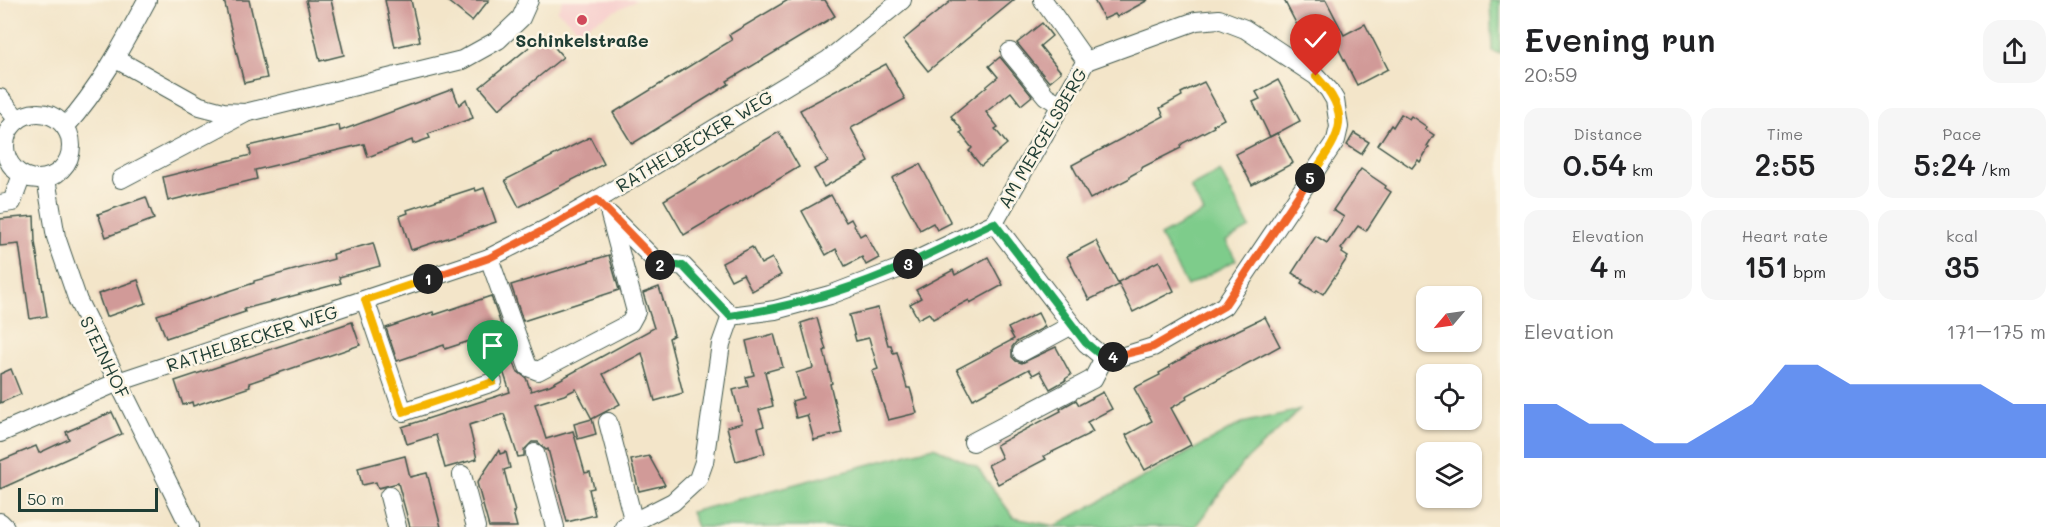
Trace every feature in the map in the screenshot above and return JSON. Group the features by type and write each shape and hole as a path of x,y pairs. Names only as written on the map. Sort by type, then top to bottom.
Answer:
{"street":[{"path":"65,127 84,105 116,59 147,0"},
{"path":"121,179 245,113 462,60 498,40 521,18 530,0"},
{"name":"RATHELBECKER WEG","path":"0,433 117,382 489,258 597,200 828,60 902,0"},
{"name":"AM MERGELSBERG","path":"730,316 775,310 830,295 898,269 994,223 1086,61 1043,0"},
{"path":"994,223 1086,343 1104,358 1124,356 1153,347 1224,306 1336,140 1339,116 1335,100 1316,76 1245,29 1219,19 1196,21 1086,61"},
{"path":"1010,52 1046,96 1061,105"},
{"path":"116,59 200,106 223,112 245,113"},
{"path":"0,98 18,120"},
{"path":"42,113 51,116 65,127 70,136 69,158 56,174 34,179 22,175 4,162 6,138 18,120 29,114 42,113"},
{"path":"0,204 12,202 22,175"},
{"name":"STEINHOF","path":"46,178 56,237 78,301 190,527"},
{"path":"597,200 660,266 671,264 683,266 730,316 721,344 704,462 698,479 673,502 629,525 608,422"},
{"path":"489,258 528,367 538,371 630,323 636,312 610,215"},
{"path":"365,300 403,412 493,382"},
{"path":"1023,352 1072,325"},
{"path":"973,442 1093,379 1104,358"},
{"path":"535,453 555,527"},
{"path":"462,475 476,527"},
{"path":"388,496 396,527"},
{"path":"0,522 5,527"}],"shaded area":[{"name":"Schinkelstraße","path":"563,0 637,0 579,29 557,11"}],"green space":[{"path":"1490,0 1500,0 1500,54 1492,51"},
{"path":"1220,171 1250,228 1226,241 1236,260 1187,286 1160,236 1204,212 1190,187"},
{"path":"1300,410 1243,463 1195,527 697,527 691,512 934,447 977,467 1014,518 1055,526 1242,423"}],"building":[{"path":"224,0 249,0 267,78 244,83"},
{"path":"306,0 331,0 344,55 320,61"},
{"path":"385,0 411,0 420,41 395,47"},
{"path":"446,0 489,0 472,21"},
{"path":"788,0 825,0 835,16 727,81 729,84 632,144 613,113 732,40 729,35"},
{"path":"952,0 1014,0 928,71 903,40"},
{"path":"1094,0 1148,0 1117,17 1115,14 1104,19"},
{"path":"1284,0 1326,0 1344,35 1365,24 1388,69 1357,85 1334,40 1311,52"},
{"path":"1042,23 1052,36 1040,46 1061,72 1049,82 1017,43"},
{"path":"544,35 563,57 499,109 480,87"},
{"path":"1000,57 1032,96 1021,105 1011,92 986,112 998,127 995,129 1007,144 981,166 969,151 972,148 960,133 963,131 951,116 998,77 989,66"},
{"path":"886,64 905,99 851,128 869,162 824,187 814,169 828,162 800,110"},
{"path":"1278,80 1300,121 1270,137 1253,102 1260,99 1256,92"},
{"path":"1204,82 1224,119 1213,125 1214,127 1183,143 1181,148 1141,168 1130,178 1090,199 1072,165 1164,116 1160,108 1182,96 1181,93"},
{"path":"453,89 459,105 466,99 473,118 428,134 430,138 413,144 412,140 368,157 364,144 255,170 257,179 168,201 163,177 251,155 249,146 339,125 340,131"},
{"path":"1401,114 1409,119 1411,116 1434,135 1420,162 1418,160 1412,168 1378,145"},
{"path":"779,132 799,167 684,235 664,200"},
{"path":"1277,133 1293,163 1252,185 1236,154"},
{"path":"1354,133 1369,142 1361,154 1347,145"},
{"path":"590,137 604,164 519,207 505,180"},
{"path":"920,164 951,223 937,230 933,223 920,230 892,178"},
{"path":"1361,169 1391,192 1366,231 1358,226 1341,249 1342,253 1348,257 1323,294 1317,290 1315,292 1301,283 1303,280 1292,273 1316,236 1327,243 1344,217 1333,210"},
{"path":"475,188 476,191 484,188 496,222 411,250 400,216 408,213 407,210"},
{"path":"831,195 846,222 851,219 860,236 865,233 879,258 866,265 862,257 845,266 836,249 826,255 802,211"},
{"path":"146,197 154,219 106,237 98,214"},
{"path":"34,216 35,242 47,316 30,319 19,244 0,246 0,219"},
{"path":"1096,241 1119,285 1089,300 1067,256"},
{"path":"373,243 380,266 339,277 341,283 244,309 245,312 166,338 157,315 254,283 254,281 334,259 333,254"},
{"path":"752,247 761,264 772,258 781,275 752,291 743,274 731,280 722,263"},
{"path":"609,255 619,290 523,321 511,285"},
{"path":"988,257 1003,285 933,319 929,313 918,319 910,304 921,298 916,290 953,270 955,275"},
{"path":"1159,261 1174,291 1133,312 1118,282"},
{"path":"138,280 146,303 106,317 98,294"},
{"path":"659,287 674,335 669,338 683,393 655,401 642,353 603,374 620,404 592,419 576,389 535,404 546,439 573,431 585,473 590,472 594,488 589,489 595,515 567,522 548,449 546,450 538,442 532,442 524,450 524,456 518,457 504,414 469,425 477,459 445,468 436,435 407,444 402,427 510,392 491,334 445,349 444,345 397,361 386,328 491,296 517,371 526,378 531,391 550,385 654,328 643,293"},
{"path":"878,308 888,345 891,345 893,353 897,352 917,413 888,420 872,371 878,369 869,338 856,341 849,315"},
{"path":"1038,313 1045,327 1016,342 1012,347 1012,357 1022,363 1056,347 1071,375 1050,389 1040,371 1033,375 1029,369 973,399 957,369 1014,339 1008,328"},
{"path":"1265,317 1280,346 1186,396 1187,399 1171,408 1191,445 1145,470 1126,435 1152,421 1134,388 1160,375 1159,373 1169,366 1201,348"},
{"path":"817,318 826,350 824,351 832,383 830,384 842,433 814,440 807,415 796,418 792,401 803,398 796,373 813,368 801,323"},
{"path":"352,322 360,345 249,383 250,387 193,406 192,402 183,405 175,381"},
{"path":"774,334 783,367 765,372 773,406 759,410 764,426 758,428 765,453 736,461 727,427 742,423 733,390 748,386 746,377 754,375 746,341"},
{"path":"11,369 21,394 0,403 0,374"},
{"path":"1103,392 1112,409 1087,422 1093,432 1044,456 1046,459 998,484 988,465 1002,458 996,445 1061,411 1060,409 1076,400 1079,405"},
{"path":"112,412 122,434 0,489 0,461 36,446 39,453 69,439 66,432"},
{"path":"592,419 596,434 578,439 574,424"},
{"path":"499,450 500,454 506,452 510,468 504,470 517,527 489,527 477,483"},
{"path":"405,456 410,477 427,473 441,527 410,527 398,483 378,488 376,482 362,485 358,468"},
{"path":"649,456 665,485 639,491 631,460"}],"place":[{"name":"Schinkelstraße","path":"582,20"}],"route":[{"path":"493,382 403,412 365,300 489,258 597,200 660,266 671,264 683,266 730,316 775,310 830,295 898,269 994,223 1086,343 1104,358 1124,356 1153,347 1224,306 1336,140 1339,116 1335,100 1316,76"}]}
